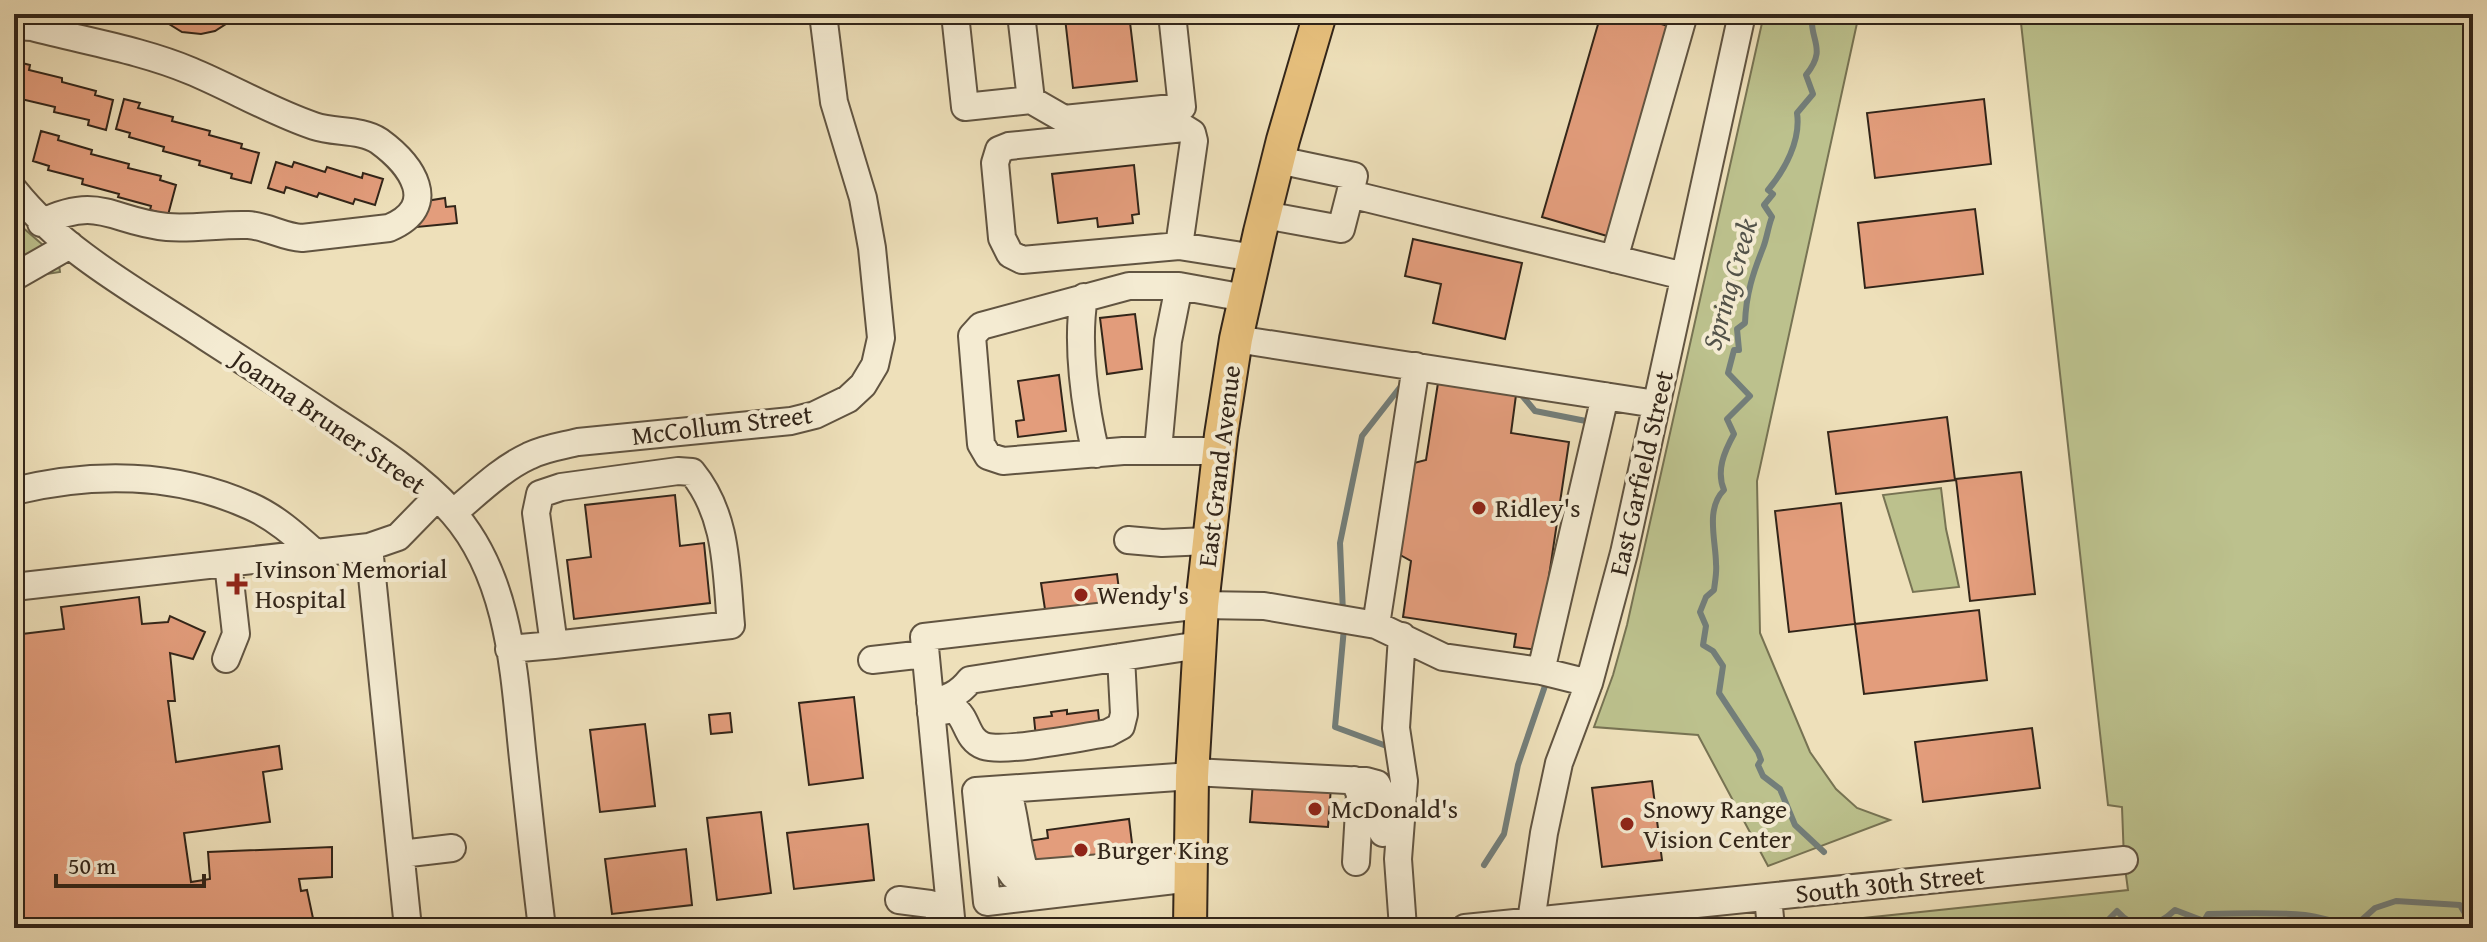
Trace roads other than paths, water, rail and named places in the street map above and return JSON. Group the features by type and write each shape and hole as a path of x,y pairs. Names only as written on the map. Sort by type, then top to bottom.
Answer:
{"main road":[{"name":"East Grand Avenue","path":"1190,928 1192,774 1202,605 1219,451 1245,298 1278,160 1320,14"}],"street":[{"name":"McCollum Street","path":"14,587 369,547 398,537 509,467 547,449 578,442 791,421 828,410 848,399 863,385 875,365 881,338 879,303 863,198 834,102 823,14"},
{"path":"955,14 965,107 1031,100 1064,119 1182,107 1172,14"},
{"path":"1021,14 1031,100"},
{"path":"1614,259 1684,14"},
{"name":"East Garfield Street","path":"1530,924 1559,763 1589,683 1624,553 1742,14"},
{"path":"14,26 32,27 172,64 312,126 368,136 379,142 414,175 417,184 417,203 402,223 389,228 302,238 249,225 155,225 86,209 63,213 41,223"},
{"path":"1179,246 1194,141 1192,133 1184,128 1009,146 999,150 995,163 1002,238 1010,254 1022,260 1179,246 1255,258"},
{"path":"1265,215 1341,229 1350,194 1354,176 1278,160"},
{"name":"Joanna Bruner Street","path":"14,190 41,223 110,274 372,445 420,481 471,537 491,573 509,649 542,928"},
{"path":"1350,194 1684,276"},
{"path":"14,277 70,245"},
{"path":"1219,451 1158,450 1003,461 988,456 981,444 972,336 981,326 1129,286 1179,286 1245,298"},
{"path":"1158,450 1168,341 1179,286"},
{"path":"1084,297 1081,318 1084,365 1096,454"},
{"path":"1236,339 1656,404"},
{"path":"1376,625 1416,366"},
{"path":"1541,671 1605,396"},
{"path":"509,649 554,645 731,625 723,533 707,491 692,472 678,471 561,487 540,494 536,513 554,645"},
{"path":"14,491 57,481 103,476 168,482 212,492 251,506 283,525 315,553"},
{"path":"1128,540 1162,543 1208,541"},
{"path":"369,547 401,854 401,927"},
{"path":"226,659 236,634 228,563"},
{"path":"952,923 924,637 1202,605 1264,606 1376,625 1443,657 1541,671 1589,683"},
{"path":"1402,636 1396,728 1404,781 1398,859 1403,928"},
{"path":"931,707 954,709 970,680 1200,645"},
{"path":"872,660 925,654"},
{"path":"961,701 969,735 984,746 1013,747 1108,733 1121,726 1124,714 1121,657"},
{"path":"1192,872 987,902 976,791 1192,774 1354,780 1377,784 1385,802 1369,861"},
{"path":"1007,789 1013,807 1020,859 1026,875 1127,866 1192,872"},
{"path":"401,854 452,848"},
{"name":"South 30th Street","path":"1465,928 1652,918 1768,897 2124,860"},
{"path":"1768,897 1771,928"},
{"path":"899,900 930,904 952,923"}],"waterway":[{"name":"Spring Creek","path":"1812,14 1817,51 1806,75 1813,94 1797,113 1794,144 1768,190 1773,194 1764,205 1772,217 1751,284 1745,323 1737,329 1739,350 1734,350 1728,373 1750,396 1727,419 1734,434 1722,462 1724,490 1718,498 1713,516 1714,590 1706,597 1700,612 1706,626 1703,645 1713,651 1723,666 1719,693 1758,752 1761,760 1758,765 1763,776 1780,789 1795,825 1824,852"},
{"path":"1343,613 1340,543 1362,436 1405,381"},
{"path":"1520,393 1535,411 1591,422"},
{"path":"1344,628 1335,727 1392,748"},
{"path":"1484,865 1504,834 1518,765 1547,680"},
{"name":"Spring Creek","path":"2111,928 2106,922 2117,911 2131,922 2146,926 2175,910 2204,921 2208,914 2269,913 2305,915 2356,925 2375,908 2396,901 2460,905 2473,927"},
{"name":"Spring Creek","path":"1865,924 1873,928"}],"place":[{"name":"Ridley's","path":"1479,508"},
{"name":"Ivinson Memorial Hospital","path":"237,584"},
{"name":"Wendy's","path":"1081,595"},
{"name":"McDonald's","path":"1315,809"},
{"name":"Snowy Range Vision Center","path":"1627,824"},
{"name":"Burger King","path":"1081,850"}]}
